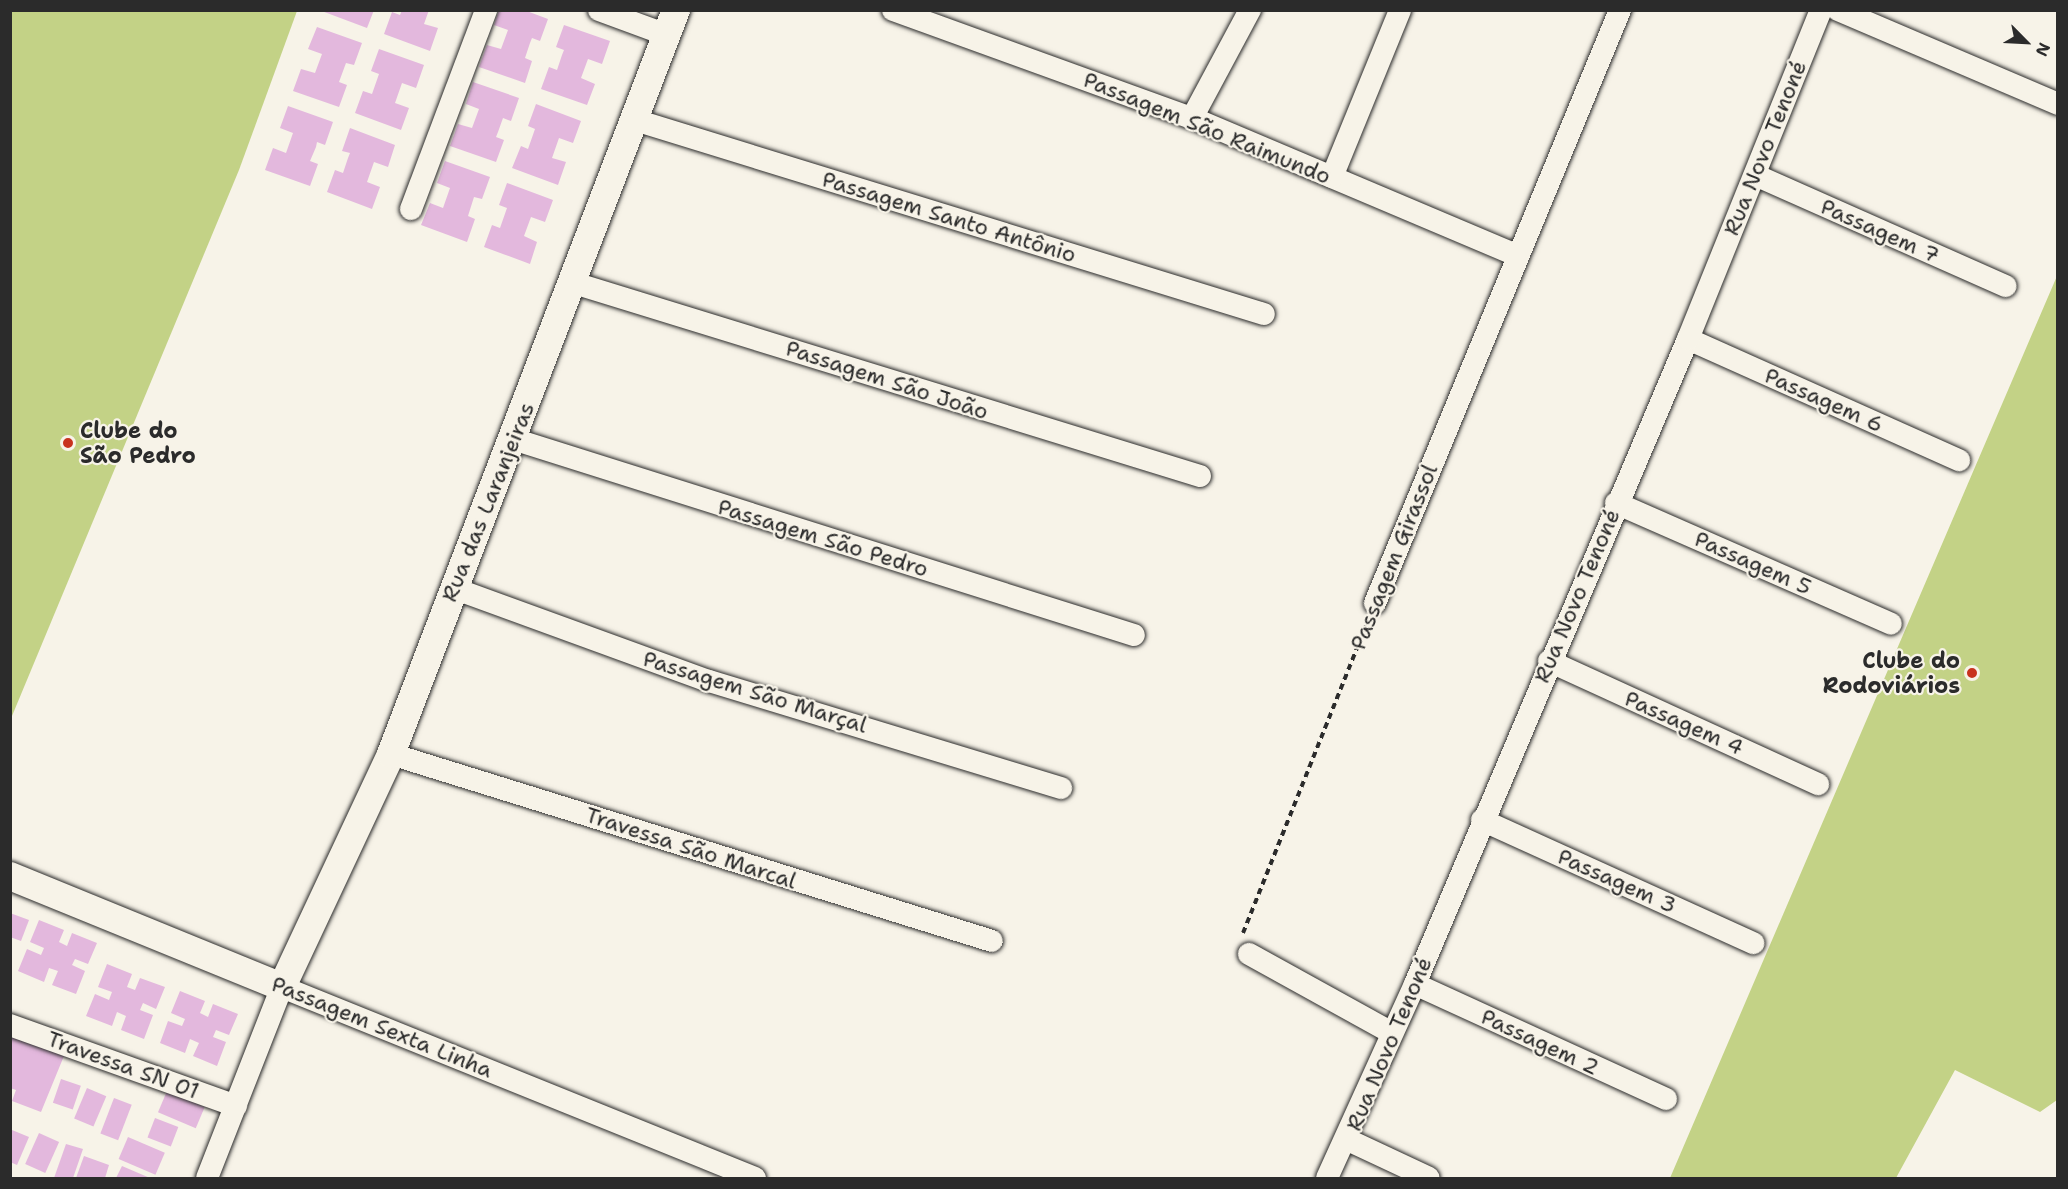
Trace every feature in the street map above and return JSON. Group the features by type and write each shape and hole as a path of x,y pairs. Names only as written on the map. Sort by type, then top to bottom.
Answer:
{"street":[{"path":"411,208 486,10"},
{"path":"598,10 672,23"},
{"name":"Passagem São Raimundo","path":"893,10 1192,118 1518,256"},
{"path":"1192,118 1250,10"},
{"path":"1332,177 1400,10"},
{"name":"Passagem Girassol","path":"1376,603 1620,10"},
{"name":"Rua Novo Tenoné","path":"1327,1179 1347,1140 1415,984 1549,661 1688,339 1821,10"},
{"path":"1838,10 2058,104"},
{"name":"Rua das Laranjeiras","path":"282,987 391,754 453,588 574,283 672,23"},
{"name":"Passagem Santo Antônio","path":"635,120 1264,314"},
{"name":"Passagem 7","path":"1755,175 2006,286"},
{"name":"Passagem São João","path":"574,283 1200,476"},
{"name":"Passagem 6","path":"1688,339 1959,460"},
{"name":"Passagem São Pedro","path":"513,440 1134,635"},
{"name":"Passagem 5","path":"1616,503 1891,624"},
{"name":"Passagem São Marçal","path":"453,588 709,681 1061,788"},
{"name":"Passagem 4","path":"1549,661 1818,784"},
{"name":"Travessa São Marcal","path":"391,754 992,941"},
{"name":"Passagem 3","path":"1482,820 1753,943"},
{"name":"Passagem Sexta Linha","path":"10,876 754,1179"},
{"path":"1249,954 1392,1033"},
{"name":"Passagem 2","path":"1415,984 1665,1100"},
{"path":"207,1179 282,987"},
{"name":"Travessa SN 01","path":"10,1025 236,1106"},
{"path":"1347,1140 1429,1179"}],"path":[{"name":"Passagem Girassol","path":"1249,954 1243,943 1244,924 1376,603"}],"green space":[{"name":"Clube do São Pedro","path":"11,10 297,11 239,170 12,716"},
{"name":"Clube do Rodoviários","path":"2057,276 2057,1100 2040,1112 1955,1070 1896,1178 1670,1178"}],"building":[{"path":"319,10 374,10 367,28"},
{"path":"402,10 429,10 424,24 438,28 430,51 384,34 392,12 400,15"},
{"path":"499,10 524,10 548,19 540,41 532,38 530,43 525,58 532,61 525,83 479,67 487,45 501,49 508,30 494,25"},
{"path":"564,25 610,41 602,64 588,59 581,78 595,84 587,105 541,89 549,67 557,70 564,50 556,47"},
{"path":"317,27 362,43 354,65 346,63 339,82 347,85 339,107 293,91 301,69 315,73 322,54 308,49"},
{"path":"379,49 424,65 416,88 402,83 395,103 409,108 401,130 355,113 363,91 372,94 379,74 371,71"},
{"path":"473,82 519,98 511,121 503,118 496,137 504,140 496,162 450,146 458,124 472,128 479,109 466,104"},
{"path":"536,104 581,121 573,143 559,138 552,158 566,162 558,185 512,168 521,146 528,149 535,129 528,126"},
{"path":"288,106 333,122 325,145 317,142 310,161 318,164 310,186 265,170 273,148 286,153 293,133 280,128"},
{"path":"350,128 395,145 388,167 374,162 367,182 380,187 372,209 327,192 335,170 343,173 350,153 342,151"},
{"path":"445,161 490,177 482,199 474,197 468,216 475,219 467,242 421,225 430,203 443,208 450,188 437,183"},
{"path":"507,183 553,200 545,222 531,217 524,236 537,242 530,264 484,247 492,225 500,228 507,208 499,205"},
{"path":"10,913 29,920 21,941 10,937"},
{"path":"39,920 64,930 59,942 67,946 72,933 97,943 88,964 75,959 72,965 85,971 76,994 52,985 58,971 49,968 44,982 18,971 27,949 41,955 44,948 30,942"},
{"path":"107,964 132,974 127,987 135,990 140,978 165,987 156,1009 143,1003 140,1010 153,1015 144,1039 121,1030 126,1016 117,1012 112,1026 86,1016 95,994 109,1000 112,992 98,987"},
{"path":"180,991 205,1001 200,1013 208,1017 213,1004 238,1014 229,1035 216,1030 213,1037 226,1042 217,1066 193,1056 199,1043 190,1039 185,1053 160,1043 168,1021 182,1026 185,1019 171,1013"},
{"path":"10,1034 66,1051 41,1112 12,1101 16,1090 10,1088"},
{"path":"61,1079 81,1086 73,1109 53,1103"},
{"path":"87,1088 106,1096 93,1127 74,1118"},
{"path":"167,1091 205,1107 196,1128 158,1112"},
{"path":"114,1098 132,1105 118,1140 100,1133"},
{"path":"155,1118 178,1127 171,1147 147,1138"},
{"path":"12,1130 29,1137 17,1165 10,1162"},
{"path":"39,1133 59,1142 45,1173 25,1164"},
{"path":"128,1137 165,1153 155,1175 119,1159"},
{"path":"66,1144 83,1149 73,1178 54,1178"},
{"path":"84,1156 109,1165 105,1178 76,1178"},
{"path":"122,1166 150,1178 116,1178"}],"place":[{"name":"Clube do São Pedro","path":"68,443"},
{"name":"Clube do Rodoviários","path":"1972,673"}]}
